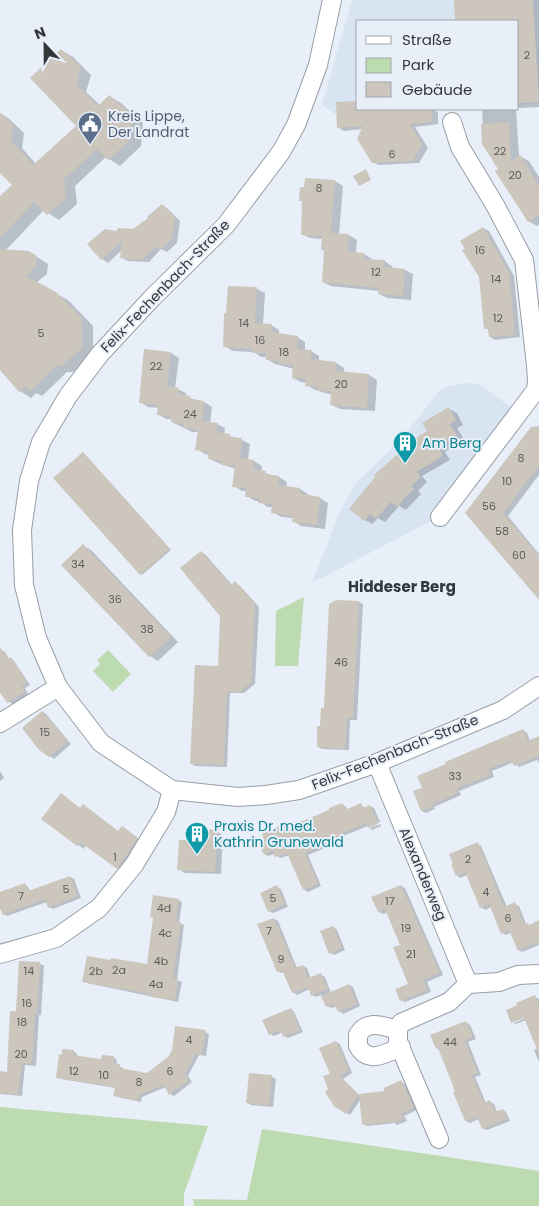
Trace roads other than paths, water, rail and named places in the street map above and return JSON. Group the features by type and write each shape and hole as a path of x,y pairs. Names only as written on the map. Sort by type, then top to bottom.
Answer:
{"street":[{"name":"Felix-Fechenbach-Straße","path":"332,0 318,65 296,126 282,152 226,225 146,304 104,349 68,396 41,442 29,481 22,530 24,585 37,638 58,686 102,743 172,790 238,797 266,796 298,790 377,763 502,710 539,686"},
{"path":"440,518 536,390 538,381 538,366 524,260 495,205 460,147 452,122"},
{"path":"521,410 539,407"},
{"path":"0,723 58,686"},
{"name":"Alexanderweg","path":"377,763 468,984"},
{"path":"0,954 56,938 98,908 134,865 166,812 172,790"},
{"path":"439,1139 401,1047 397,1036 398,1030 405,1021 450,1002 468,984 499,982 518,975 539,974"},
{"path":"398,1030 379,1025 369,1025 361,1030 358,1035 358,1046 365,1055 370,1057 376,1057 401,1047"}],"place":[{"name":"Kreis Lippe, Der Landrat","path":"90,145"},
{"name":"Am Berg","path":"405,464"},
{"name":"Praxis Dr. med. Kathrin Grunewald","path":"197,855"}],"district":[{"name":"Hiddeser Berg","path":"402,586"}]}
